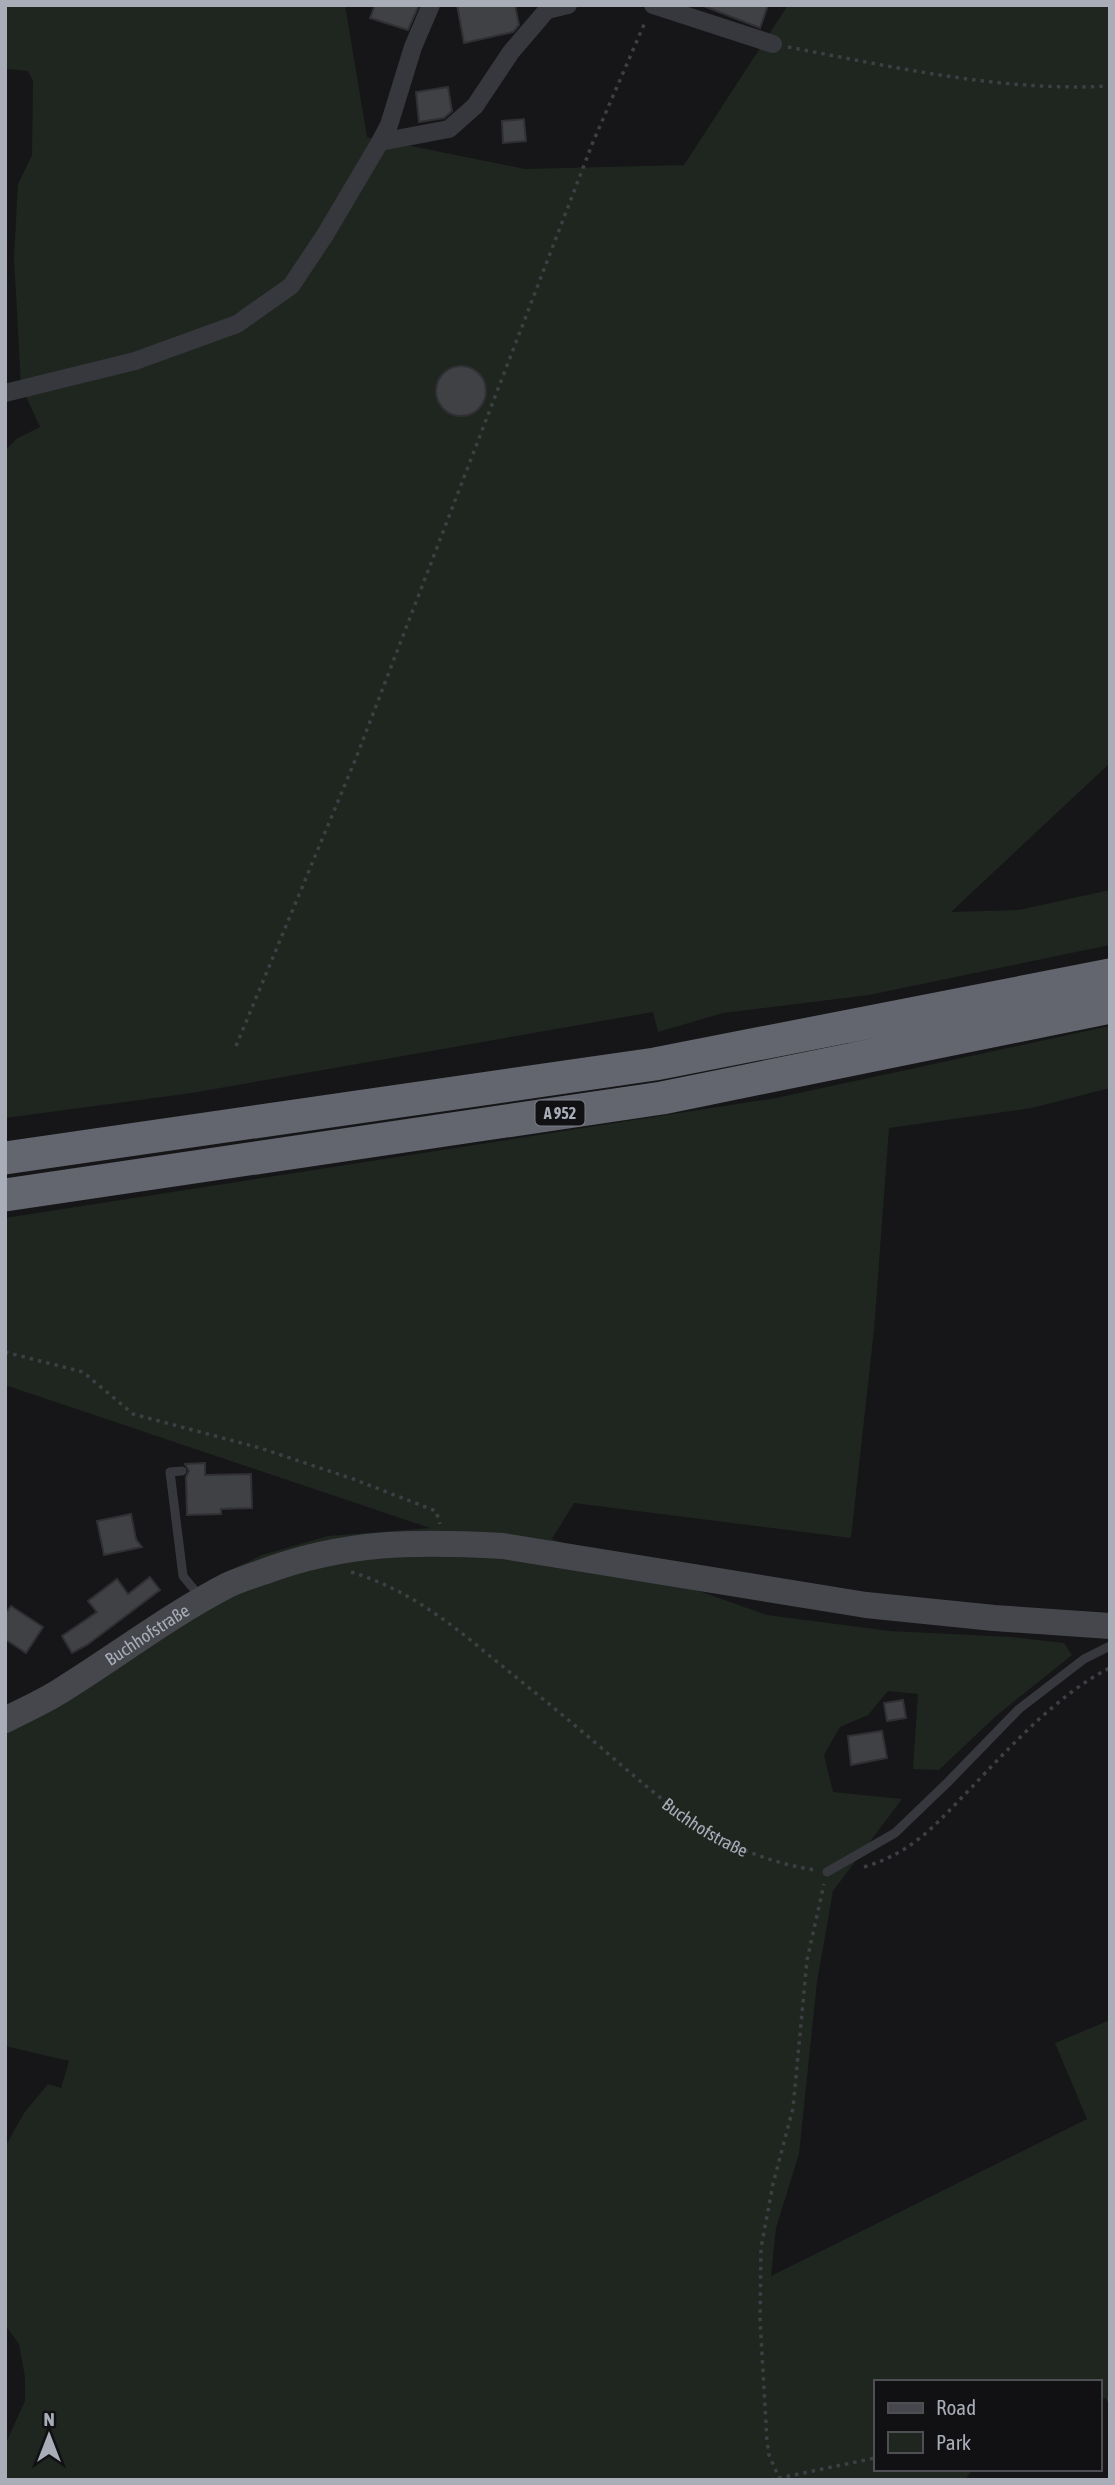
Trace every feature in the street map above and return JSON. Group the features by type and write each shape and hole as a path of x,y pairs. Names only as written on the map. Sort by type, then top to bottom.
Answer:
{"highway":[{"name":"A 952","path":"5,1158 655,1064 1110,975"},
{"name":"A 952","path":"5,1195 662,1098 1110,1007"}],"main road":[{"name":"Buchhofstraße","path":"5,1720 56,1694 114,1654 229,1584 327,1551 386,1544 503,1546 866,1605 1110,1626"}],"street":[{"path":"5,393 135,361 237,324 291,286 325,235 380,142 413,47 431,5"},
{"path":"380,142 449,129 475,106 511,52 547,8 568,5"},
{"path":"650,11 773,44"}],"lane":[{"path":"182,1471 170,1472 183,1576 203,1601"},
{"path":"827,1872 895,1833 1019,1709 1084,1659 1110,1646"}],"path":[{"path":"236,1046 356,758 593,142 650,11"},
{"path":"773,44 939,76 1063,89 1110,86"},
{"path":"5,1352 83,1372 134,1414 260,1448 353,1479 436,1511 440,1525 440,1543"},
{"name":"Buchhofstraße","path":"341,1569 406,1594 448,1622 676,1811 720,1839 782,1865 827,1872 848,1872 889,1860 926,1835 1014,1743 1087,1679 1110,1668"},
{"path":"779,2479 768,2448 760,2319 761,2248 793,2108 807,1960 827,1872"},
{"path":"770,2480 874,2458"}],"green space":[{"path":"5,5 345,5 367,137 525,169 684,165 788,5 1110,5 1110,763 951,912 1019,910 1110,890 1110,945 869,995 723,1013 658,1032 653,1012 192,1093 5,1118 5,451 16,439 40,427 21,386 14,258 18,184 32,155 33,81 28,71 5,69"},
{"path":"1110,1026 1110,1088 1032,1108 889,1128 874,1330 851,1538 574,1503 552,1539 767,1615 890,1631 1012,1637 1064,1643 1072,1655 997,1715 939,1770 913,1769 918,1694 888,1691 868,1715 840,1727 824,1755 833,1792 902,1799 833,1891 817,1982 799,2154 776,2228 771,2276 1087,2119 1055,2043 1110,2020 1110,2397 1101,2399 1101,2380 874,2380 874,2471 972,2471 965,2480 5,2480 5,2445 25,2401 25,2377 19,2344 5,2325 5,2147 24,2113 48,2084 61,2088 69,2061 5,2046 5,1707 55,1679 210,1580 262,1555 328,1536 430,1528 5,1385 5,1218 776,1098"}],"building":[{"path":"375,5 419,5 408,30 370,18"},
{"path":"457,5 515,5 519,25 513,32 464,43"},
{"path":"701,5 768,5 760,28"},
{"path":"448,87 452,111 444,118 419,122 416,92"},
{"path":"524,119 526,141 503,143 502,121"},
{"path":"461,366 479,373 486,391 479,409 461,416 443,409 436,391 443,373"},
{"path":"205,1463 205,1475 251,1474 252,1508 221,1509 221,1514 187,1515 186,1477 189,1471 185,1464"},
{"path":"131,1514 136,1539 142,1547 104,1555 97,1521"},
{"path":"150,1577 160,1590 87,1645 72,1653 62,1636 97,1612 88,1601 117,1579 128,1594"},
{"path":"11,1606 43,1627 26,1653 5,1639 5,1614"},
{"path":"903,1700 906,1718 887,1721 884,1703"},
{"path":"882,1731 887,1758 851,1765 848,1736"}]}
